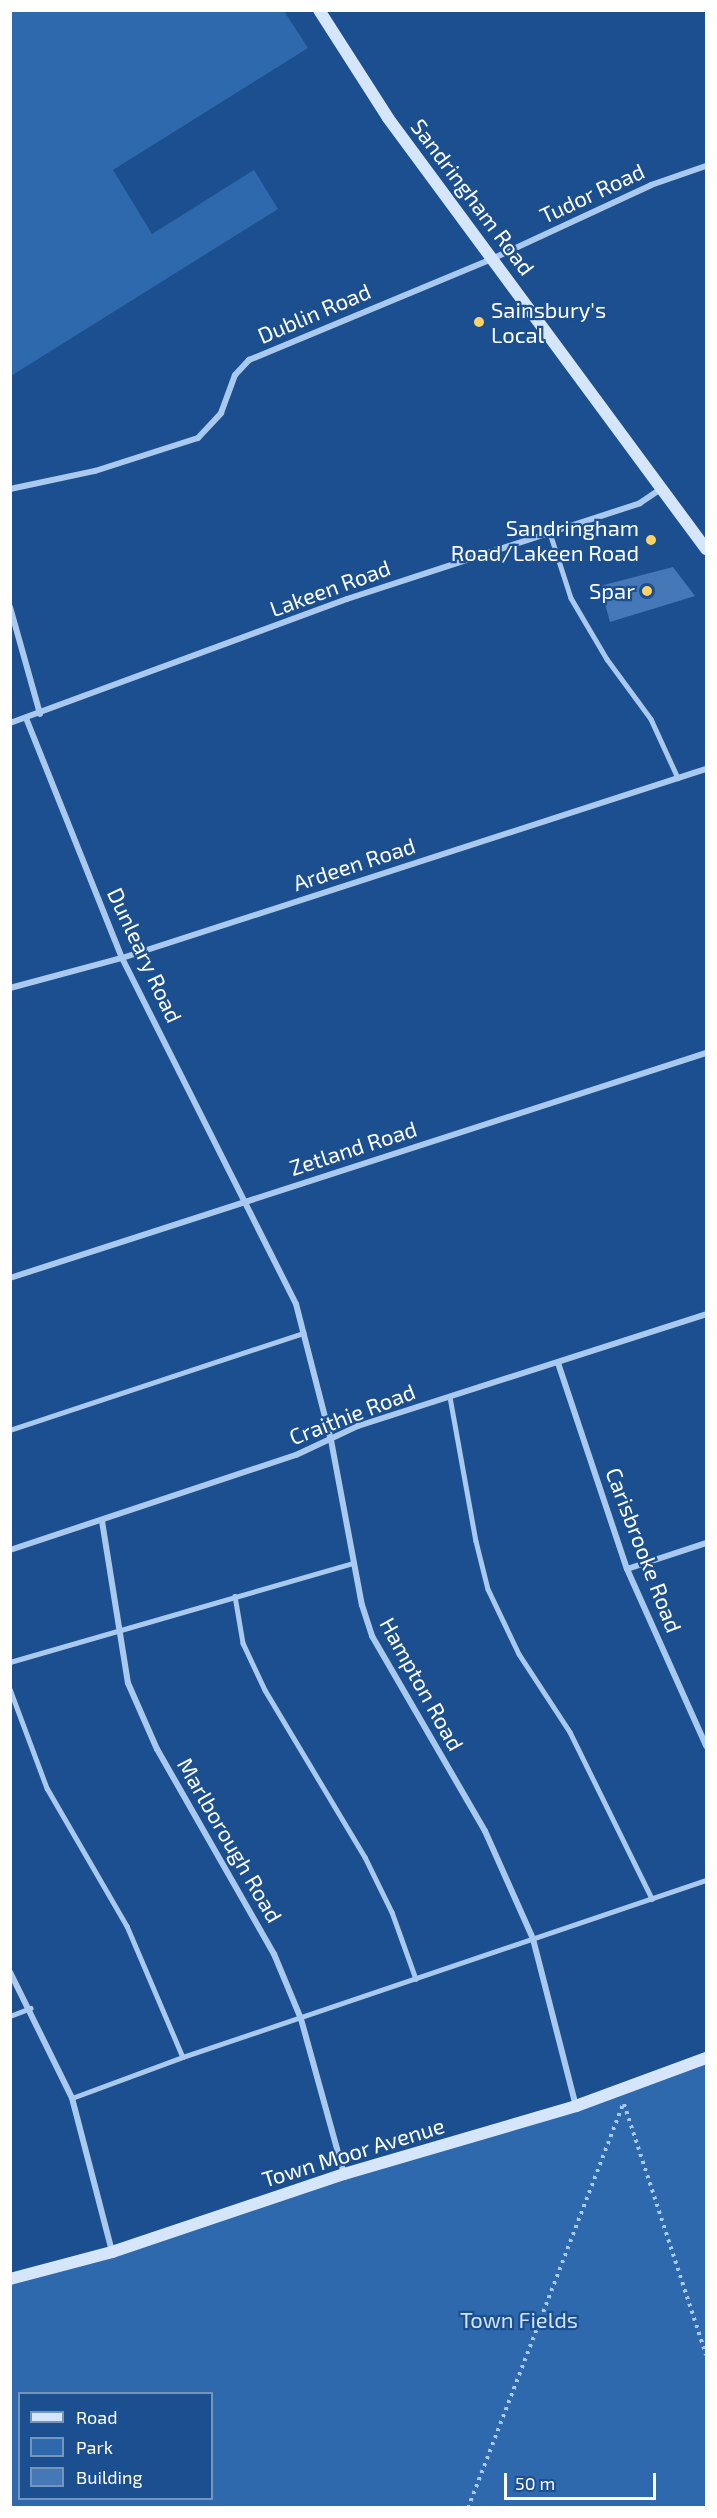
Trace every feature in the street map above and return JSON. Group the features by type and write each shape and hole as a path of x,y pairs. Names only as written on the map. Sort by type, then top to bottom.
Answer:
{"street":[{"name":"Sandringham Road","path":"320,10 388,118 494,258 706,549"},
{"name":"Tudor Road","path":"494,258 651,185 706,166"},
{"name":"Dublin Road","path":"10,489 95,471 198,438 221,413 235,375 249,360 494,258"},
{"name":"Lakeen Road","path":"12,723 347,599 640,503 661,489"},
{"path":"10,607 40,714"},
{"path":"10,714 12,723"},
{"name":"Dunleary Road","path":"26,718 122,958 247,1201"},
{"name":"Ardeen Road","path":"10,988 122,958 706,769"},
{"name":"Zetland Road","path":"10,1278 706,1053"},
{"name":"Hampton Road","path":"247,1201 296,1304 331,1440 354,1563 372,1636 485,1832 533,1939 576,2106"},
{"name":"Craithie Road","path":"10,1550 102,1521 331,1440 358,1426 706,1314"},
{"name":"Carisbrooke Road","path":"558,1363 627,1569 706,1746"},
{"name":"Marlborough Road","path":"102,1521 128,1683 157,1749 274,1954 301,2019 344,2174"},
{"path":"627,1569 706,1544"},
{"path":"10,1971 32,2008 72,2098 112,2252"},
{"name":"Town Moor Avenue","path":"10,2279 112,2252 344,2174 576,2106 706,2058"}],"lane":[{"path":"550,533 571,598 607,659 655,726 678,778"},
{"path":"10,1430 303,1333"},
{"path":"450,1397 476,1541 489,1589 519,1654 587,1764 652,1899"},
{"path":"10,1662 119,1628 354,1563"},
{"path":"235,1596 243,1643 265,1690 365,1857 392,1912 416,1979"},
{"path":"10,1689 47,1788 128,1926 183,2057"},
{"path":"72,2098 183,2057 301,2019 706,1880"},
{"path":"10,2016 32,2008"}],"path":[{"path":"468,2508 624,2103 706,2355"}],"green space":[{"path":"11,10 284,11 308,48 113,170 152,234 254,170 278,209 11,376"},
{"name":"Town Fields","path":"706,2062 706,2507 11,2508 11,2279"}],"building":[{"name":"Spar","path":"673,567 695,596 610,622 600,586"}],"place":[{"name":"Sainsbury's Local","path":"479,322"},
{"name":"Sandringham Road/Lakeen Road","path":"651,540"},
{"name":"Spar","path":"647,591"}]}
